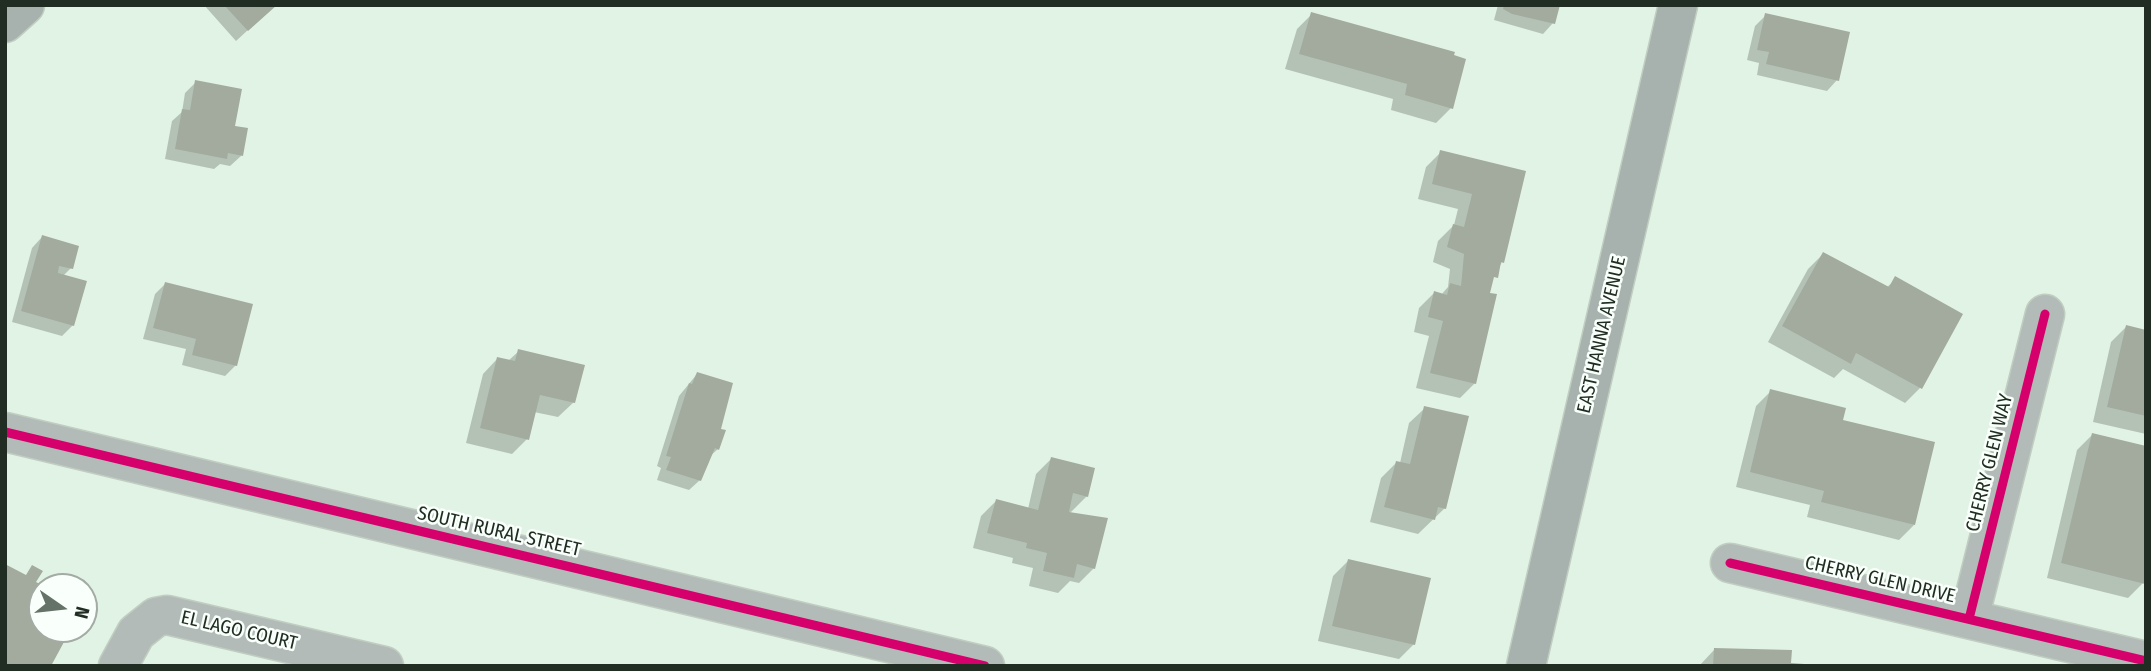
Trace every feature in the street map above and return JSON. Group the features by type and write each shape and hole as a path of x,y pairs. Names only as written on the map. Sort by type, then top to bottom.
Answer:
{"main road":[{"path":"5,23 25,5"},
{"name":"EAST HANNA AVENUE","path":"1526,666 1678,5"}],"street":[{"name":"CHERRY GLEN WAY","path":"1969,619 2045,314"},
{"name":"SOUTH RURAL STREET","path":"5,432 873,652 985,666"},
{"name":"CHERRY GLEN DRIVE","path":"1730,563 1969,619 2084,656 2146,661"},
{"name":"EL LAGO COURT","path":"118,666 135,633 156,617 167,615 384,666"}],"building":[{"path":"224,5 277,5 248,31"},
{"path":"1504,5 1560,5 1555,24 1512,14 1503,9"},
{"path":"1311,12 1455,52 1454,55 1466,59 1453,109 1405,95 1407,84 1299,54"},
{"path":"1765,13 1850,32 1839,81 1766,64 1769,52 1757,50"},
{"path":"195,80 242,89 235,126 248,128 243,156 228,153 227,159 175,149 182,109 190,110"},
{"path":"1440,150 1526,171 1504,263 1501,262 1498,278 1494,277 1490,293 1497,294 1476,384 1430,373 1443,321 1428,317 1434,291 1447,295 1450,283 1461,286 1464,254 1447,247 1453,224 1464,227 1472,194 1432,184"},
{"path":"42,235 79,246 73,269 59,266 58,273 87,281 74,326 21,311"},
{"path":"1823,252 1889,287 1895,276 1963,314 1922,389 1856,353 1851,364 1782,326"},
{"path":"165,282 253,304 237,366 192,355 196,339 153,328"},
{"path":"2126,325 2146,330 2146,416 2107,407"},
{"path":"518,349 585,365 575,403 540,395 529,440 480,428 497,357 515,361"},
{"path":"697,372 733,383 721,429 726,430 719,450 715,448 701,481 666,470 671,457 666,456 689,383 692,384"},
{"path":"1770,389 1846,408 1843,420 1935,442 1915,525 1821,502 1824,491 1750,472"},
{"path":"1424,406 1469,416 1446,509 1438,507 1435,520 1384,507 1396,461 1410,464"},
{"path":"2092,433 2146,446 2145,584 2061,563"},
{"path":"1051,457 1095,468 1088,497 1073,493 1069,512 1108,518 1095,569 1077,564 1074,578 1043,571 1047,553 1026,548 1027,543 987,533 996,499 1038,510"},
{"path":"1348,559 1431,578 1415,645 1332,626"},
{"path":"5,564 26,575 32,565 43,571 28,573 28,643 63,643 51,666 5,666"},
{"path":"1714,648 1792,650 1791,663 1831,666 1713,666"}],"cycle path":[{"path":"1969,619 2045,314"},
{"path":"5,432 985,666"},
{"path":"1730,563 2146,661"}]}
